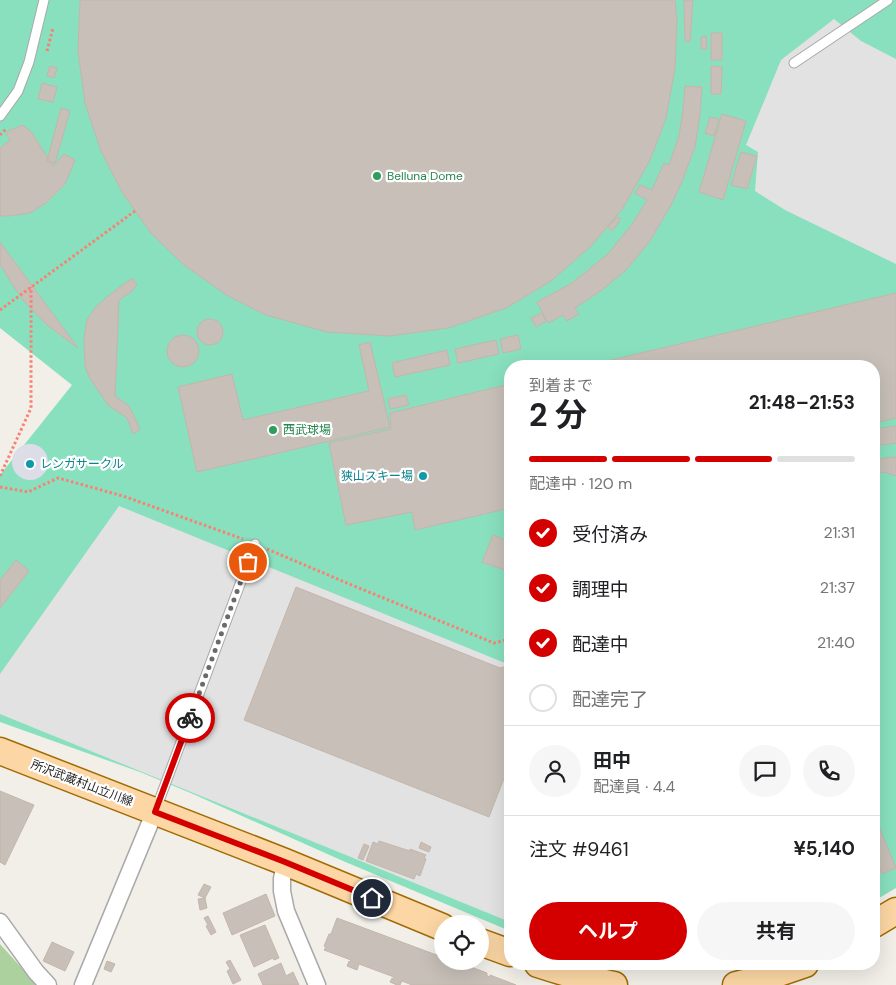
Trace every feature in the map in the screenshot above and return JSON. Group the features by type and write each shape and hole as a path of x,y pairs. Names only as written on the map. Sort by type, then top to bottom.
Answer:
{"main road":[{"name":"所沢武蔵村山立川線","path":"0,751 285,862 434,924"},
{"path":"880,920 896,911"},
{"path":"489,945 504,951"},
{"path":"556,970 614,985"},
{"path":"736,985 787,970"}],"street":[{"path":"83,985 155,812"},
{"path":"285,862 282,879 286,911 317,985"},
{"path":"0,922 36,972 48,985"}],"lane":[{"path":"0,116 18,91 29,62 44,0"},
{"path":"794,63 888,0"},
{"path":"155,812 256,544"}],"path":[{"path":"0,310 135,211"},
{"path":"0,476 32,408 31,287"},
{"path":"0,487 28,492 58,478 123,496 256,544 354,586 494,642 504,640"}],"green space":[{"name":"西武球場","path":"0,0 896,0 896,888 880,897 880,360 504,360 504,928 489,922 489,915 472,915 140,772 0,722 0,475 72,385 0,328"},
{"path":"0,944 37,985 0,985"}],"shaded area":[{"path":"834,19 861,41 896,59 896,264 785,210 755,191 758,152 746,145 781,60"},
{"name":"レンガサークル","path":"30,444 37,445 43,449 47,455 47,469 43,475 37,479 30,480 23,479 17,475 13,469 12,462 13,455 17,449 23,445"},
{"path":"119,506 504,663 504,920 0,714 0,674"}],"building":[{"name":"Belluna Dome","path":"80,0 675,0 677,19 675,68 666,118 650,160 623,208 592,245 551,281 506,308 448,328 390,336 327,332 266,315 228,296 184,265 151,233 122,192 101,151 85,103 78,51"},
{"path":"684,0 693,0 690,42 685,41"},
{"path":"711,33 722,33 722,60 711,60"},
{"path":"706,36 707,49 701,49 701,37"},
{"path":"50,66 57,68 54,78 47,76"},
{"path":"711,66 722,67 721,94 711,94"},
{"path":"42,83 57,87 53,102 38,99"},
{"path":"685,86 702,87 700,113 695,147 671,205 650,241 626,270 602,290 575,308 579,314 567,321 563,315 548,323 537,302 572,283 608,254 633,223 647,200 635,193 640,185 652,190 664,163 669,165 679,136"},
{"path":"61,108 70,111 55,163 47,161"},
{"path":"722,114 746,121 723,200 699,192"},
{"path":"710,117 719,119 714,136 705,133"},
{"path":"23,125 32,133 53,166 64,154 75,160 65,184 46,203 30,213 0,216 0,148 10,140 6,134 8,131"},
{"path":"741,152 757,156 747,189 731,185"},
{"path":"617,217 621,219 612,231 608,227"},
{"path":"0,242 78,348 47,325 24,301 0,264"},
{"path":"132,278 137,285 131,292 119,300 115,396 129,406 140,429 133,434 127,418 108,405 89,377 85,366 84,338 87,320 95,308"},
{"path":"896,293 896,418 880,422 880,360 611,360"},
{"path":"542,313 546,321 536,327 531,318"},
{"path":"210,319 219,323 223,332 219,341 210,345 201,341 197,332 201,323"},
{"path":"183,335 195,339 199,351 195,363 183,367 171,363 167,351 171,339"},
{"path":"518,335 521,349 503,353 500,339"},
{"path":"496,340 499,354 458,363 455,349"},
{"path":"370,342 390,427 197,472 178,387 232,374 243,420 369,391 359,345"},
{"path":"447,350 450,365 395,377 392,363"},
{"name":"狭山スキー場","path":"504,385 504,509 415,530 412,512 346,525 329,443 391,429 390,413"},
{"path":"406,395 409,405 390,409 388,399"},
{"path":"896,426 896,443 880,445 880,428"},
{"path":"896,457 896,476 880,472 880,459"},
{"path":"493,535 504,540 504,570 482,562"},
{"path":"16,560 29,571 0,608 0,580"},
{"path":"296,587 500,668 504,667 504,778 489,817 244,720"},
{"path":"0,791 34,805 5,865 0,862"},
{"path":"880,829 896,868 882,874 880,869"},
{"path":"379,841 426,855 420,876 416,874 414,879 366,861 373,842 378,844"},
{"path":"421,842 431,847 429,852 419,848"},
{"path":"364,844 369,846 363,860 358,858"},
{"path":"204,884 211,887 205,898 198,895"},
{"path":"266,894 275,916 232,935 223,913"},
{"path":"205,898 207,908 200,910 198,899"},
{"path":"208,916 216,932 211,935 204,918"},
{"path":"337,918 434,954 434,970 479,970 487,973 487,976 490,977 490,975 516,985 412,985 402,981 400,985 397,985 390,982 394,977 359,964 357,970 347,966 351,960 324,950 329,934 331,934"},
{"path":"265,925 279,958 274,960 273,958 254,967 240,935"},
{"path":"52,942 74,952 65,971 43,961"},
{"path":"230,960 241,980 233,984 227,971 230,969 226,962"},
{"path":"107,961 115,964 111,972 104,969"},
{"path":"281,963 286,976 293,972 299,985 263,985 258,974"}],"way so far":[{"path":"190,718 248,562"}],"place":[{"name":"Belluna Dome","path":"377,176"},
{"name":"西武球場","path":"273,430"},
{"name":"レンガサークル","path":"30,464"},
{"name":"狭山スキー場","path":"423,476"}],"route":[{"path":"190,718 155,812 188,823 372,898"}]}
